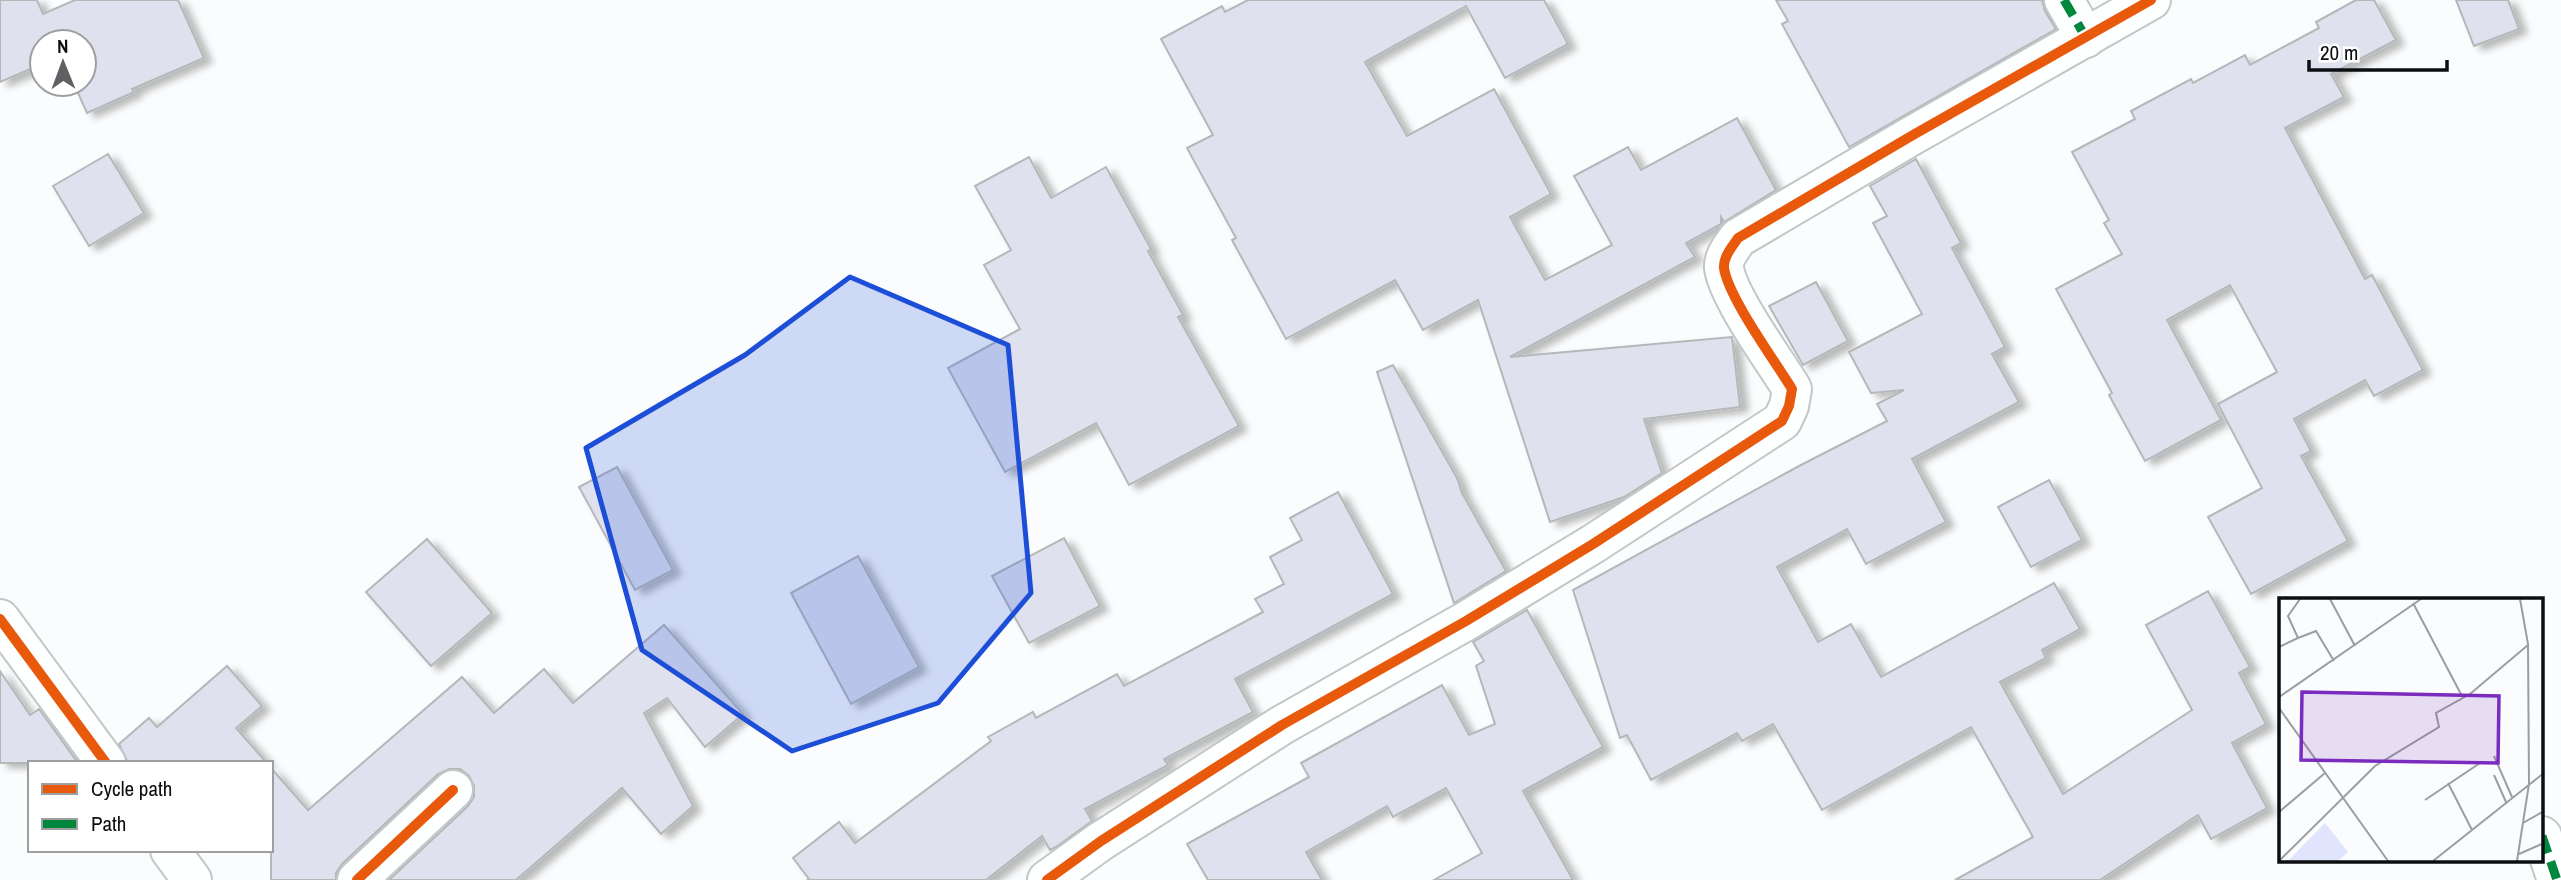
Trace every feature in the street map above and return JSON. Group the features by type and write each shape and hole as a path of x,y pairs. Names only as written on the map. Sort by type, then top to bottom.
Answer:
{"street":[{"path":"2064,0 2086,38"},
{"path":"1047,880 1101,841 1282,725 1489,607 1593,544 1782,421 1789,407 1792,389 1731,290 1724,265 1738,239 1925,128 2151,0"},
{"path":"0,619 105,761"},
{"path":"357,880 453,790"},
{"path":"2544,842 2557,880"},
{"path":"171,852 192,880"}],"highlighted area":[{"path":"850,277 1008,345 1031,593 938,703 792,751 642,650 586,448 745,355"}],"building":[{"path":"0,0 37,0 43,14 75,0 178,0 204,58 132,89 134,92 87,113 80,98 98,98 98,28 28,28 28,70 0,82"},
{"path":"1248,0 1544,0 1568,44 1505,78 1466,6 1365,62 1407,136 1494,89 1551,194 1510,217 1545,280 1612,245 1574,176 1628,147 1641,170 1737,118 1776,190 1724,222 1721,217 1721,224 1686,243 1695,257 1510,357 1732,337 1740,407 1644,419 1662,473 1624,497 1550,522 1478,300 1423,330 1395,280 1286,339 1232,240 1236,238 1187,148 1213,135 1161,39 1222,6 1225,12"},
{"path":"1776,0 2042,0 2056,29 1849,147 1782,24 1788,21"},
{"path":"2356,0 2374,0 2396,40 2331,74 2344,97 2285,128 2365,279 2372,275 2423,370 2374,396 2365,380 2294,419 2311,451 2301,456 2348,541 2251,594 2208,517 2262,488 2218,404 2277,372 2230,285 2167,320 2221,420 2145,461 2056,289 2122,254 2104,223 2109,220 2072,152 2135,119 2131,111 2191,79 2193,83 2245,55 2250,65 2319,28 2316,22"},
{"path":"2456,0 2508,0 2519,29 2474,46"},
{"path":"108,154 144,213 89,246 53,186"},
{"path":"1029,157 1051,198 1106,167 1183,315 1178,317 1239,426 1129,485 1096,423 1005,472 948,368 1020,329 984,265 1011,250 975,186"},
{"path":"1916,159 1961,243 1952,248 2005,347 1992,354 2019,402 1912,459 1946,522 1866,564 1847,529 1777,567 1818,642 1851,624 1881,677 2054,583 2080,629 2042,650 2046,658 2000,682 2063,794 2192,710 2146,625 2208,591 2250,667 2239,673 2266,724 2232,743 2267,808 2211,839 2198,815 2100,880 1955,880 2033,837 1971,727 1822,810 1773,724 1742,741 1737,733 1651,780 1627,735 1620,738 1573,590 1887,421 1877,404 1904,390 1871,393 1849,352 1922,314 1873,223 1887,216 1870,186"},
{"path":"1816,282 1848,341 1803,365 1769,306"},
{"path":"1393,365 1506,571 1454,603 1377,372"},
{"path":"617,467 673,570 635,590 579,487"},
{"path":"2049,480 2082,540 2031,567 1998,507"},
{"path":"1338,492 1393,594 1235,679 1253,712 1164,759 1168,765 1085,809 1092,821 1056,847 1050,850 1042,836 986,880 807,880 809,879 793,858 839,822 855,843 991,741 988,737 1033,712 1036,718 1117,674 1124,686 1263,612 1255,599 1284,584 1270,557 1302,540 1290,518"},
{"path":"1064,538 1100,606 1029,643 992,576"},
{"path":"427,539 492,613 431,666 366,592"},
{"path":"858,556 919,667 851,704 791,593"},
{"path":"1527,610 1603,747 1523,791 1573,880 1434,880 1482,853 1446,788 1393,817 1387,806 1306,852 1322,880 1208,880 1187,844 1309,777 1301,763 1442,685 1469,735 1495,724 1476,666 1484,661 1473,642"},
{"path":"664,625 743,714 705,747 667,698 644,713 693,806 661,834 622,788 516,880 389,880 468,806 474,797 474,786 469,776 460,769 449,769 438,774 342,864 336,873 336,880 271,880 273,770 308,810 462,677 494,713 544,669 573,703"},
{"path":"227,666 262,706 236,728 265,761 127,761 119,744 149,718 157,727"},
{"path":"0,671 30,715 39,709 77,761 0,763"}],"marked path":[{"path":"2064,0 2086,38"},
{"path":"2544,842 2557,880"}],"cycle path":[{"path":"1047,880 1101,841 1282,725 1466,621 1593,544 1782,421 1789,406 1792,389 1743,312 1724,268 1726,256 1738,238 2151,0"},
{"path":"0,619 105,761"},
{"path":"357,880 453,790"}]}
